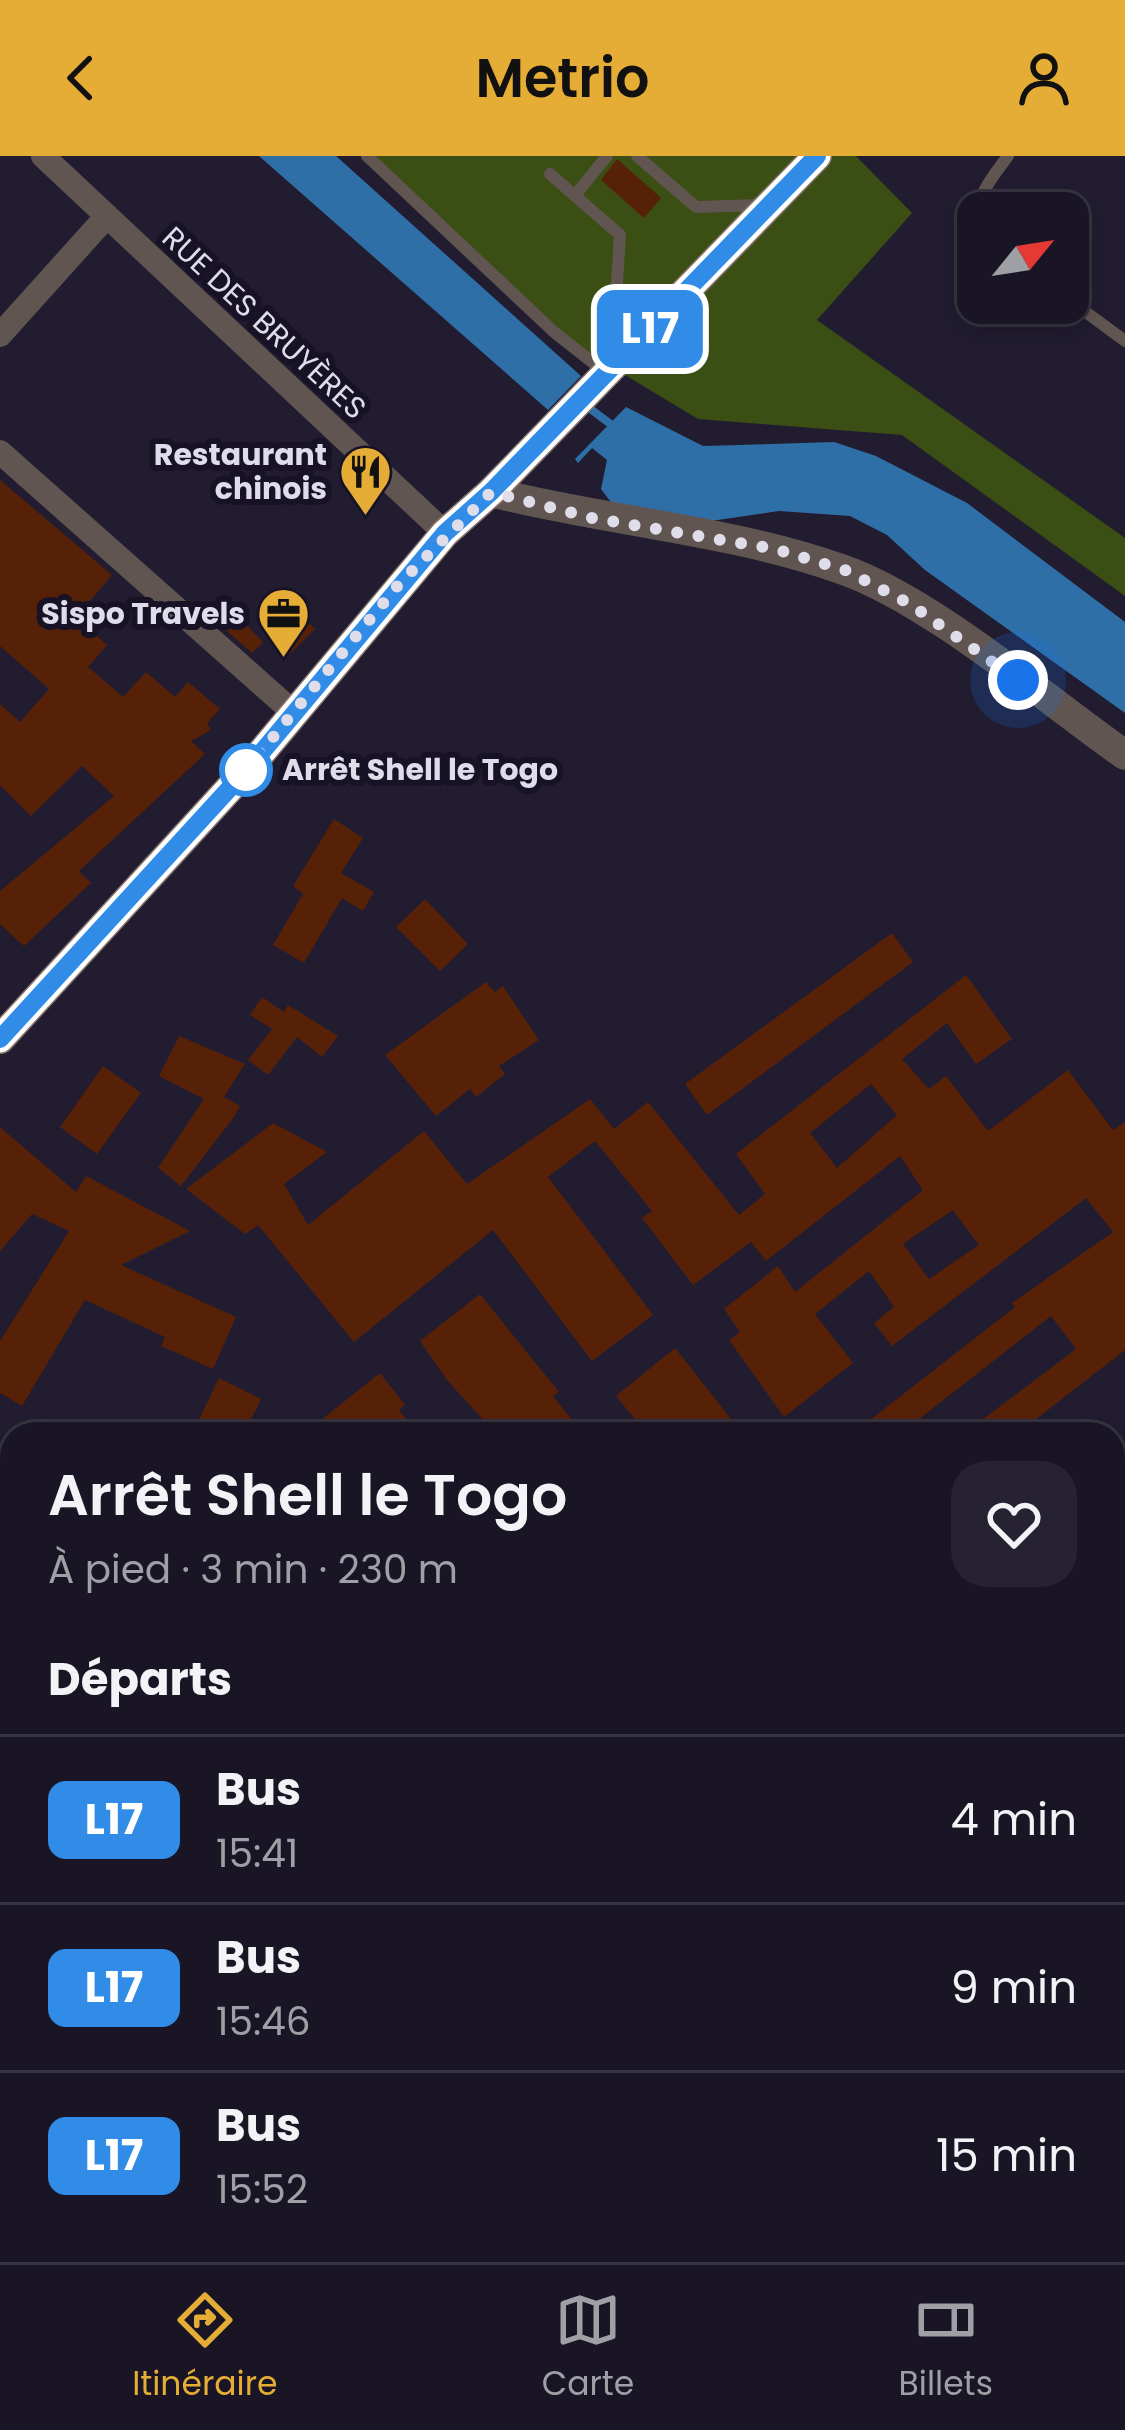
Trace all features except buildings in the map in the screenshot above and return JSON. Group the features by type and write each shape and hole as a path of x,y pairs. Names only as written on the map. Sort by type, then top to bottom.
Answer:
{"main road":[{"path":"0,1040 251,765 445,533 491,492 817,156"}],"street":[{"name":"RUE DES BRUYÈRES","path":"44,156 445,533"},
{"path":"0,335 107,216"},
{"path":"0,452 292,712"},
{"path":"491,492 592,518 775,549 845,570 910,604 1125,754"}],"lane":[{"path":"367,156 554,332 607,373"},
{"path":"576,194 607,156"},
{"path":"637,156 696,207 772,205"},
{"path":"983,192 1008,156"},
{"path":"550,174 620,235 616,300 652,327"},
{"path":"1089,314 1125,341"}],"green space":[{"path":"367,156 856,156 912,213 817,320 1125,538 1125,596 902,435 698,419 580,348"}],"water":[{"path":"259,156 336,156 581,376 548,410"},
{"path":"626,407 703,446 834,442 876,456 967,503 1125,622 1125,713 925,570 887,535 850,516 779,511 704,522 613,505 601,489 607,460 592,448 578,463 575,459"}],"waterway":[{"path":"585,405 616,428"}],"bus line":[{"name":"L17","path":"0,1039 251,765 445,533 491,492 817,156"}],"place":[{"name":"Restaurant chinois","path":"366,518"},
{"name":"Sispo Travels","path":"284,660"},
{"name":"Arrêt Shell le Togo","path":"246,770"}],"route":[{"path":"246,770 399,584 491,492 592,518 775,549 845,570 910,604 1018,680"}]}
